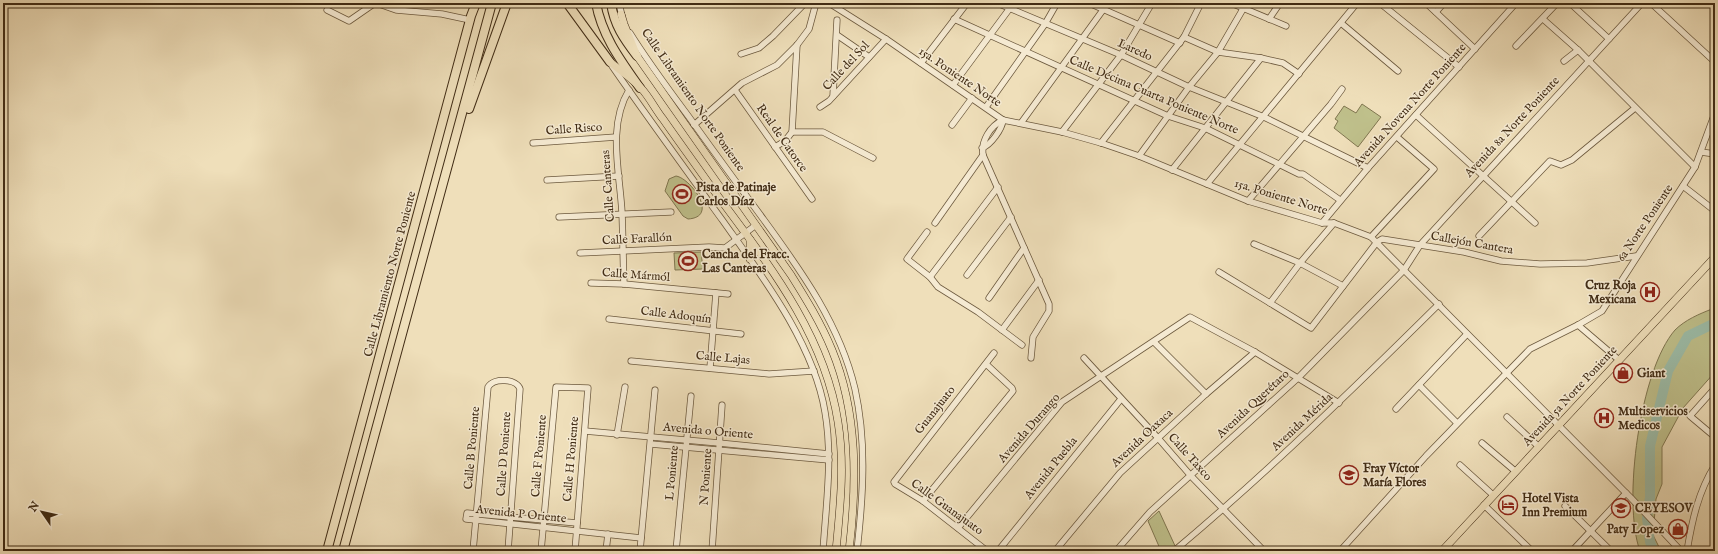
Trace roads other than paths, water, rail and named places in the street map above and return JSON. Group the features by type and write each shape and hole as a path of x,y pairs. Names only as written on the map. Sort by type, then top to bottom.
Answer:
{"highway":[{"path":"471,18 472,3"},
{"name":"Calle Libramiento Norte Poniente","path":"327,551 476,3"},
{"path":"343,551 458,134 492,3"},
{"path":"458,134 472,103 508,3"},
{"path":"567,3 610,62"},
{"path":"596,3 609,44 640,88"},
{"path":"611,3 616,24 622,37 637,56"}],"main road":[{"path":"621,14 637,56 791,275 813,310 832,350 845,391 851,423 854,460 854,494 849,551"},
{"path":"610,62 640,88 781,283 802,318 820,355 832,394 838,422 842,462 842,494 836,551"},
{"path":"687,153 699,145"},
{"path":"750,240 750,259"},
{"name":"Avenida 5a Norte Poniente","path":"1442,551 1557,425 1715,257"}],"street":[{"path":"327,10 349,22 375,3 396,10 471,18"},
{"name":"Calle Libramiento Norte Poniente","path":"619,3 621,14 641,50 800,270 823,307 842,349 855,388 864,463 857,551"},
{"path":"741,54 759,48 773,36 804,3"},
{"path":"694,125 749,78 777,65 797,45 808,28 816,3"},
{"name":"15a. Poniente Norte","path":"829,3 886,39 1003,120 1062,132 1101,143 1139,156 1248,201 1322,223 1334,223 1371,237 1626,493 1681,551"},
{"path":"921,63 967,3"},
{"name":"Laredo","path":"997,3 1120,55 1226,103 1264,117 1368,168"},
{"path":"986,107 1045,24 1056,3"},
{"path":"1089,3 1180,43"},
{"path":"1021,123 1083,40 1108,3"},
{"path":"1062,132 1120,55 1152,3"},
{"path":"1101,143 1180,43 1201,3"},
{"path":"1231,3 1286,26"},
{"path":"1268,19 1280,3"},
{"path":"1380,3 1459,67"},
{"path":"1426,3 1475,49"},
{"path":"1436,12 1444,3"},
{"name":"Avenida Novena Norte Poniente","path":"1322,223 1368,168 1516,3"},
{"path":"1516,46 1557,3"},
{"path":"1570,3 1609,39"},
{"name":"Avenida 8a Norte Poniente","path":"1404,270 1420,245 1642,3"},
{"path":"1651,3 1715,62"},
{"path":"1207,184 1264,117 1355,4"},
{"path":"953,85 1010,8"},
{"path":"1139,156 1189,87 1213,56 1218,52 1243,9"},
{"name":"Calle Décima Cuarta Poniente Norte","path":"954,19 1097,85 1168,116 1205,128 1240,144 1299,174 1303,174 1340,200"},
{"path":"1543,19 1578,50 1695,167"},
{"path":"833,96 837,20"},
{"path":"1341,23 1398,71"},
{"path":"837,35 869,58"},
{"path":"1184,37 1218,52 1261,58 1283,63 1299,74"},
{"name":"Calle del Sol","path":"820,107 833,96 886,39"},
{"path":"775,147 785,141 792,132 797,45"},
{"path":"1564,61 1578,50"},
{"path":"1172,170 1261,58"},
{"path":"610,62 628,90 750,259 789,318 814,371 825,411 829,457 823,551"},
{"path":"1248,201 1331,104 1342,89"},
{"name":"Calle Canteras","path":"624,284 622,213 616,137 621,104 628,90"},
{"name":"Real de Catorce","path":"736,90 812,199"},
{"path":"952,125 972,98"},
{"path":"1479,236 1550,161 1561,165 1572,160 1635,108"},
{"name":"6a Norte Poniente","path":"1340,551 1370,516 1457,423 1533,347 1578,325 1602,310 1695,167 1715,113"},
{"path":"1416,115 1535,223"},
{"path":"935,223 982,152 983,142 997,122 1003,120"},
{"path":"792,132 823,132 873,158"},
{"name":"Calle Risco","path":"533,143 616,137"},
{"path":"1371,237 1434,169 1397,137"},
{"path":"982,152 1049,304 1049,311 1033,338 1030,358"},
{"path":"1701,152 1715,154"},
{"path":"547,180 619,176"},
{"path":"1683,186 1715,211"},
{"path":"930,277 998,188"},
{"path":"560,217 622,213 671,212"},
{"path":"967,275 1011,217"},
{"path":"1270,303 1300,263 1334,223"},
{"name":"Calle Farallón","path":"580,253 725,248 756,225"},
{"path":"927,232 907,259 930,277 938,287 978,312 1022,345"},
{"name":"Callejón Cantera","path":"1377,242 1382,239 1386,239 1464,252 1501,261 1540,264 1587,263 1636,256"},
{"path":"1218,272 1311,328 1377,242"},
{"path":"1254,244 1300,263 1343,286"},
{"path":"989,298 1024,248"},
{"name":"Avenida Querétaro","path":"1116,551 1150,512 1298,378 1404,270"},
{"path":"1002,330 1039,280"},
{"name":"Calle Mármól","path":"591,283 624,284 728,294"},
{"path":"710,368 716,293"},
{"name":"Avenida Mérida","path":"1174,551 1224,510 1339,403 1439,304"},
{"name":"Avenida Durango","path":"958,528 1062,402 1190,317 1255,352"},
{"name":"Calle Adoquín","path":"609,318 741,334"},
{"path":"1578,325 1619,360"},
{"path":"1396,409 1467,334"},
{"path":"1154,342 1206,394"},
{"path":"1255,352 1339,403"},
{"name":"Avenida Oaxaca","path":"1055,551 1120,473 1206,394 1255,352"},
{"name":"Guanajuato","path":"894,482 994,353"},
{"name":"Calle Taxco","path":"1084,358 1191,476 1264,551"},
{"name":"Calle Lajas","path":"631,361 770,374 814,371"},
{"path":"923,501 1013,390 986,364"},
{"name":"Calle B Poniente","path":"473,551 488,387 493,381 515,382 520,386"},
{"path":"1419,385 1457,423"},
{"name":"Calle D Poniente","path":"508,551 520,386"},
{"name":"Calle F Poniente","path":"541,551 556,387 588,388"},
{"path":"618,435 625,387"},
{"name":"Calle H Poniente","path":"575,551 588,388"},
{"path":"1715,388 1690,416 1715,437"},
{"path":"640,551 655,390"},
{"name":"L Poniente","path":"676,551 691,396"},
{"name":"Avenida Puebla","path":"998,551 1121,399"},
{"name":"N Poniente","path":"712,551 722,405"},
{"path":"1507,417 1538,446"},
{"name":"Avenida o Oriente","path":"585,431 686,446 829,457"},
{"name":"Avenida o Oriente","path":"651,441 686,440 719,442 829,457"},
{"path":"1482,443 1515,471"},
{"path":"1460,465 1493,495"},
{"path":"1688,551 1691,526 1699,496 1715,466"},
{"name":"Calle Guanajuato","path":"894,482 923,501 987,551"},
{"path":"1572,551 1626,493"},
{"path":"1484,505 1532,551"},
{"path":"1565,506 1611,551"},
{"name":"Avenida P Oriente","path":"577,523 467,513 466,519 641,538"},
{"path":"606,551 608,534"}],"waterway":[{"path":"1654,551 1650,542 1647,518 1650,497 1650,446 1668,371 1688,336 1715,323"}],"place":[{"name":"Pista de Patinaje Carlos Díaz","path":"682,194"},
{"name":"Cancha del Fracc. Las Canteras","path":"688,261"},
{"name":"Cruz Roja Mexicana","path":"1650,292"},
{"name":"Giant","path":"1623,373"},
{"name":"Multiservicios Medicos","path":"1604,418"},
{"name":"Fray Víctor María Flores","path":"1349,475"},
{"name":"Hotel Vista Inn Premium","path":"1508,505"},
{"name":"CEYESOV","path":"1621,508"},
{"name":"Paty Lopez","path":"1678,529"}]}
